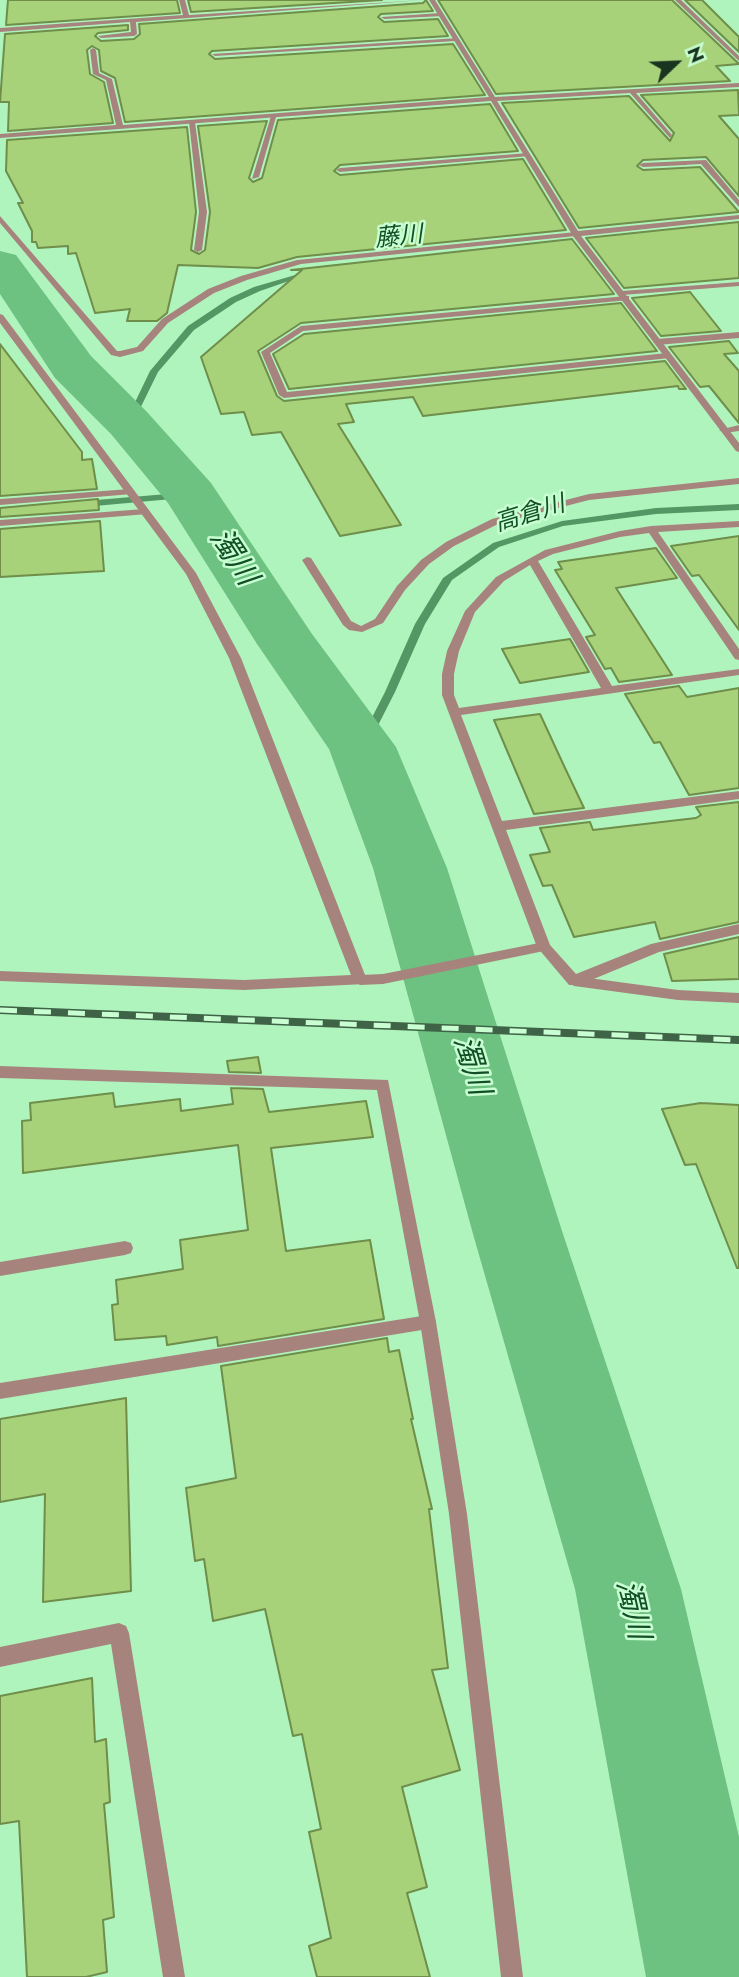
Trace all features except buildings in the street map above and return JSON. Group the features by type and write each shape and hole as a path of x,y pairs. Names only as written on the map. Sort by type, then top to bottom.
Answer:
{"street":[{"path":"182,0 186,15"},
{"path":"0,30 420,0"},
{"path":"432,0 577,235 739,449"},
{"path":"678,0 739,60"},
{"path":"384,17 441,15"},
{"path":"101,36 134,34 133,20"},
{"path":"215,54 456,39"},
{"path":"93,50 96,74 109,79 120,127"},
{"path":"0,136 493,99 739,85"},
{"path":"633,93 670,136"},
{"path":"256,177 273,117"},
{"path":"192,122 203,212 198,250"},
{"path":"340,170 528,155"},
{"path":"643,165 703,162 739,205"},
{"path":"0,218 114,353 120,354 140,349 165,321 211,292 244,278 300,262 739,217"},
{"path":"667,356 284,395 265,352 301,329 739,284"},
{"path":"1,318 191,573 235,658 360,980"},
{"path":"657,342 739,335"},
{"path":"724,429 739,428"},
{"path":"307,560 347,623 353,628 362,629 379,621 401,588 425,562 450,544 496,521 589,497 739,481"},
{"path":"0,502 132,494"},
{"path":"0,523 143,510"},
{"path":"739,524 650,529 579,543 532,560 500,579 470,611 460,631 448,674 448,695 500,826 537,949 574,981 678,995 739,998"},
{"path":"650,529 739,657"},
{"path":"532,560 608,690"},
{"path":"455,712 739,672"},
{"path":"500,826 739,795"},
{"path":"574,981 656,948 739,929"},
{"path":"0,976 244,985 383,979 537,949"},
{"path":"0,1072 383,1084 428,1322 458,1514 512,1977"},
{"path":"0,1269 125,1248"},
{"path":"0,1391 428,1322"},
{"path":"0,1657 119,1633 174,1977"}],"waterway":[{"name":"濁川","path":"0,264 73,367 129,423 191,495 288,644 362,747 410,868 518,1234 628,1589 709,1977"},
{"name":"藤川","path":"129,423 154,371 191,328 233,300 257,289 311,272"},
{"path":"84,504 191,495"},
{"name":"高倉川","path":"362,747 420,624 448,578 496,545 562,524 656,511 739,507"}],"railway":[{"path":"0,1010 739,1040"}]}
